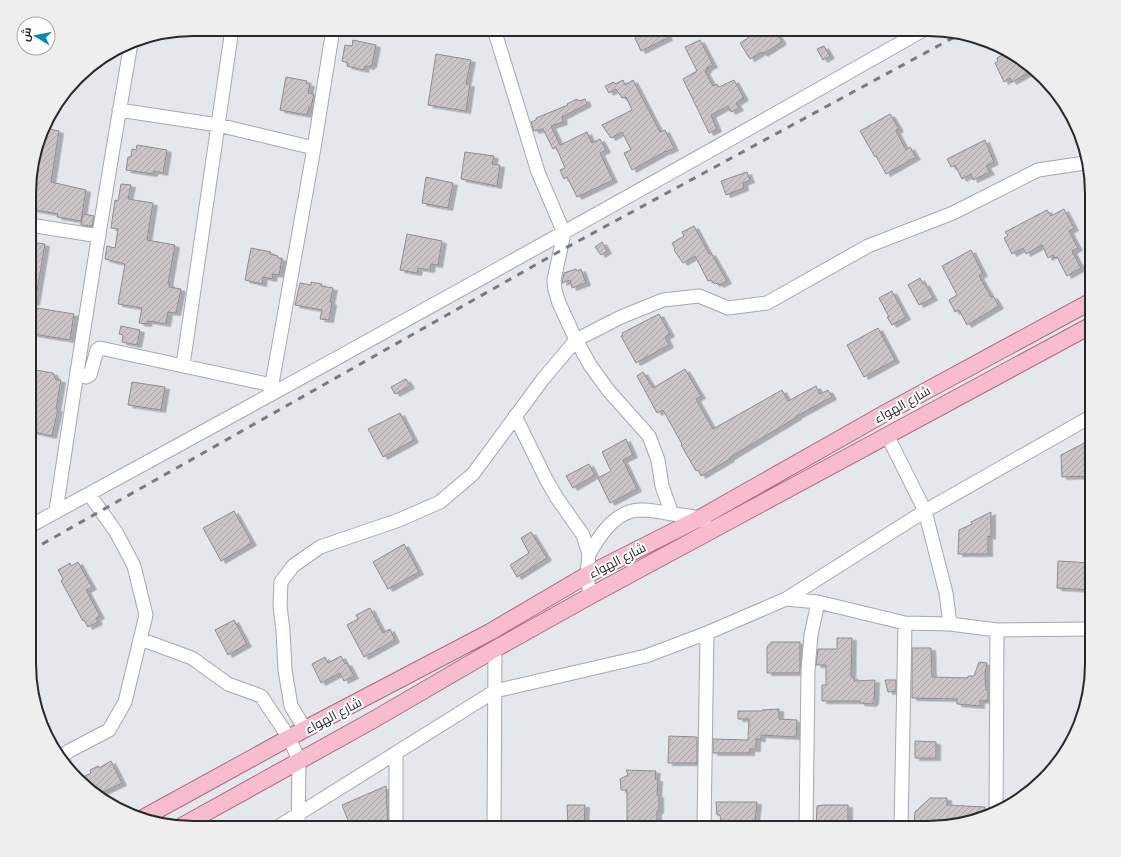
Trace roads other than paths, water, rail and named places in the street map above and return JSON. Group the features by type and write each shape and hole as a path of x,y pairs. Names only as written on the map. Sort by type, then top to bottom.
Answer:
{"main road":[{"name":"شارع الهواء","path":"149,815 290,739 305,729 490,632 587,575 700,518 889,410 1085,305"},
{"name":"شارع الهواء","path":"191,821 590,596 1085,329"}],"street":[{"path":"183,365 231,36"},
{"path":"271,390 314,148 332,36"},
{"path":"496,36 538,172 564,233 554,280 555,290 576,340 590,365 608,390 649,436 658,460 662,486 672,514"},
{"path":"36,523 271,390 564,233 913,36"},
{"path":"56,511 98,236 130,49"},
{"path":"119,110 218,125 314,148"},
{"path":"305,729 291,706 285,670 280,606 281,582 293,566 320,547 399,520 440,502 473,474 543,379 576,340 621,317 663,300 699,296 728,308 767,303 868,246 953,214 1038,170 1082,163"},
{"path":"36,226 98,236"},
{"path":"77,370 84,377 90,375 96,350 100,348 183,365 271,390"},
{"path":"515,416 546,479 557,498 583,535 589,554 587,575 590,596"},
{"path":"287,821 495,691 646,656 707,633 786,599 925,511 1085,420"},
{"path":"887,435 925,511 946,593 950,624"},
{"path":"64,754 109,730 125,702 146,615 134,566 116,532 89,494"},
{"path":"589,554 606,528 621,516 633,510 658,511 700,518 714,529"},
{"path":"786,599 818,602 905,623 950,624 997,630 1085,629"},
{"path":"806,821 808,670 811,635 818,602"},
{"path":"901,821 905,623"},
{"path":"996,805 997,630"},
{"path":"704,821 707,633"},
{"path":"140,639 192,658 228,684 261,696 290,739 299,761 298,821"},
{"path":"494,821 495,649"},
{"path":"396,753 396,821"}],"railway":[{"path":"36,548 560,251 953,38"}]}
